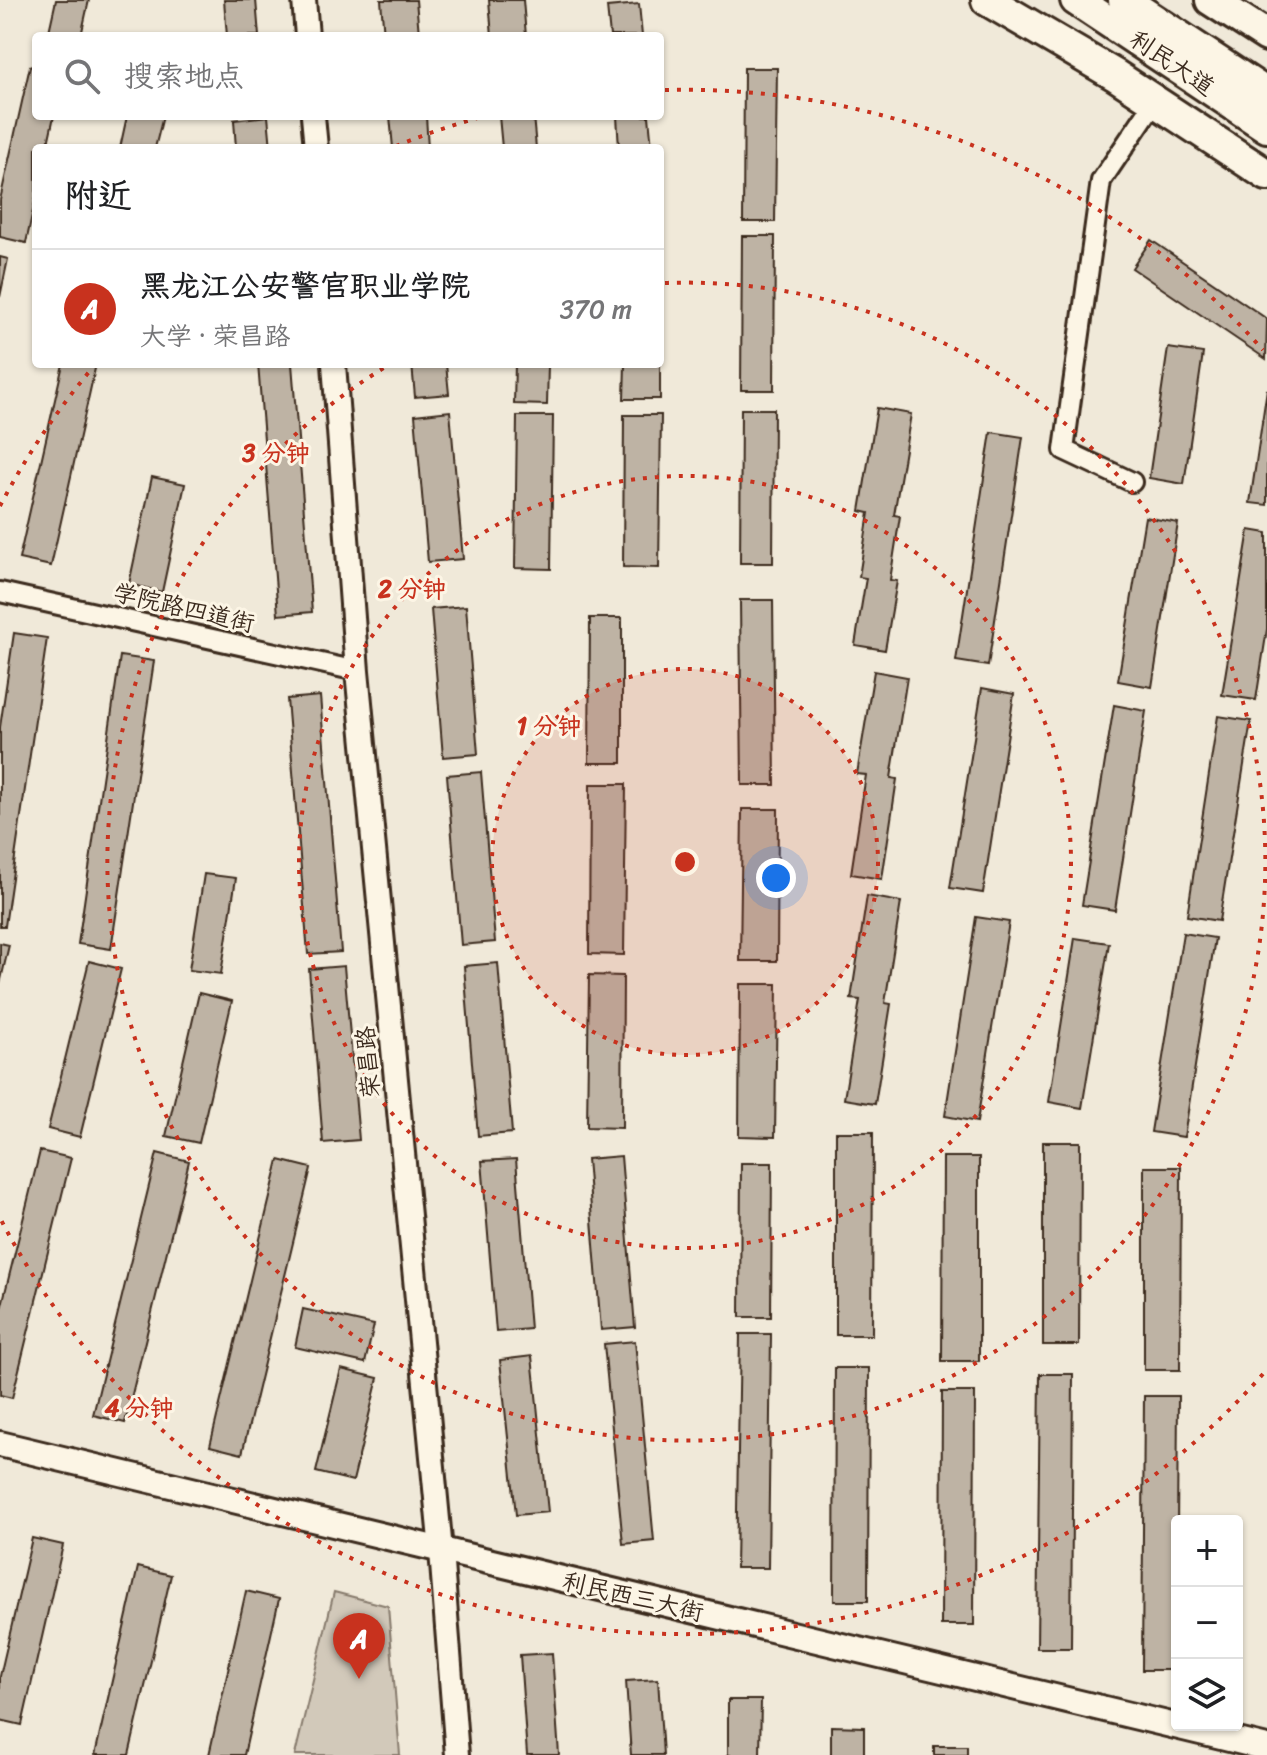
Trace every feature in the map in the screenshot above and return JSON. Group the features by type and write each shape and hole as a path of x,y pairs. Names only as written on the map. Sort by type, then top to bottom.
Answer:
{"highway":[{"path":"987,0 1155,101 1267,175"},
{"name":"利民大道","path":"1076,0 1267,127"},
{"name":"利民大道","path":"1124,0 1267,94"},
{"path":"1211,0 1267,36"}],"main road":[{"name":"利民西三大街","path":"0,1444 441,1556 1260,1755"},
{"name":"利民西三大街","path":"0,1457 1267,1748"}],"street":[{"path":"304,0 307,32"},
{"path":"1132,482 1064,450 1101,181 1155,101"},
{"path":"313,120 316,144"},
{"name":"荣昌路","path":"334,368 357,671 457,1755"},
{"name":"学院路四道街","path":"0,592 357,671"}],"shaded area":[{"path":"334,1592 388,1606 400,1755 295,1755"}],"building":[{"path":"56,0 89,0 82,32 49,32"},
{"path":"224,0 256,0 259,32 227,32"},
{"path":"381,0 416,0 419,32 384,32"},
{"path":"489,0 523,0 526,32 492,32"},
{"path":"639,4 642,32 610,32 607,7"},
{"path":"30,66 32,120 53,120 48,144 32,144 32,215 26,243 0,237 0,200"},
{"path":"744,68 777,68 775,222 743,222"},
{"path":"126,120 162,120 156,144 121,144"},
{"path":"234,120 268,120 271,144 236,144"},
{"path":"390,120 426,120 428,144 393,144"},
{"path":"499,120 533,120 536,144 502,144"},
{"path":"617,120 649,120 652,144 619,144"},
{"path":"742,236 775,236 774,390 741,390"},
{"path":"1151,240 1267,319 1266,359 1132,268"},
{"path":"0,257 8,259 0,297"},
{"path":"1168,348 1203,353 1184,484 1149,478"},
{"path":"62,368 95,368 51,566 19,559"},
{"path":"258,368 292,368 312,612 278,615"},
{"path":"412,368 446,368 449,394 415,397"},
{"path":"515,368 548,368 547,405 514,404"},
{"path":"625,368 660,368 660,399 624,399"},
{"path":"1267,389 1267,505 1250,503"},
{"path":"877,408 911,414 894,515 900,516 890,580 897,581 885,650 855,645 866,578 859,577 869,513 860,511"},
{"path":"741,409 774,409 773,563 740,563"},
{"path":"450,411 463,559 428,562 415,415"},
{"path":"624,415 661,415 659,568 623,567"},
{"path":"517,416 553,416 551,569 515,568"},
{"path":"991,432 1023,437 988,666 956,661"},
{"path":"152,477 185,484 162,592 129,584"},
{"path":"1145,517 1178,523 1152,687 1118,681"},
{"path":"1249,530 1267,533 1267,629 1256,700 1222,695"},
{"path":"740,600 773,600 775,785 742,785"},
{"path":"466,606 478,754 443,757 431,609"},
{"path":"590,618 622,618 622,763 589,763"},
{"path":"14,633 47,638 5,926 0,926 0,727"},
{"path":"120,656 154,661 111,949 78,944"},
{"path":"874,671 907,677 891,778 897,779 882,879 851,874 866,775 857,774"},
{"path":"982,688 1014,694 983,893 950,888"},
{"path":"320,696 341,952 308,954 287,699"},
{"path":"1114,705 1146,711 1115,910 1082,905"},
{"path":"1218,716 1251,721 1219,921 1187,916"},
{"path":"481,772 495,942 461,945 447,775"},
{"path":"590,784 626,784 624,955 589,954"},
{"path":"742,809 778,809 777,961 740,961"},
{"path":"204,874 236,878 221,974 189,970"},
{"path":"867,896 901,902 885,1003 891,1004 875,1104 844,1099 860,1000 851,999"},
{"path":"976,917 1009,922 977,1122 945,1116"},
{"path":"1183,933 1215,938 1184,1137 1151,1132"},
{"path":"1075,938 1109,943 1082,1108 1049,1102"},
{"path":"0,943 9,945 0,984"},
{"path":"89,961 121,969 80,1137 48,1129"},
{"path":"498,963 512,1133 478,1136 464,966"},
{"path":"344,966 359,1140 323,1143 309,969"},
{"path":"589,975 623,976 622,1128 587,1127"},
{"path":"740,984 777,984 775,1137 739,1136"},
{"path":"199,993 232,1001 199,1143 166,1136"},
{"path":"836,1132 873,1132 872,1335 836,1335"},
{"path":"1043,1142 1080,1142 1079,1345 1043,1345"},
{"path":"40,1151 71,1158 12,1398 0,1395 0,1313"},
{"path":"157,1153 189,1161 125,1423 93,1415"},
{"path":"621,1156 635,1327 601,1330 587,1159"},
{"path":"943,1157 979,1157 979,1361 942,1361"},
{"path":"516,1159 530,1329 496,1332 482,1161"},
{"path":"279,1160 311,1168 242,1454 210,1446"},
{"path":"741,1163 772,1163 771,1317 740,1317"},
{"path":"1144,1167 1181,1167 1180,1370 1144,1370"},
{"path":"303,1309 374,1325 365,1363 295,1347"},
{"path":"740,1334 771,1334 768,1568 736,1568"},
{"path":"635,1341 654,1541 623,1544 604,1344"},
{"path":"532,1356 548,1512 516,1515 500,1360"},
{"path":"835,1368 869,1368 868,1601 834,1601"},
{"path":"341,1369 378,1378 353,1481 316,1472"},
{"path":"1040,1374 1073,1374 1071,1648 1037,1648"},
{"path":"942,1392 975,1392 974,1625 941,1625"},
{"path":"1144,1396 1178,1396 1177,1515 1171,1515 1171,1670 1142,1670"},
{"path":"32,1538 63,1545 22,1725 0,1720 0,1676"},
{"path":"138,1567 171,1575 129,1755 95,1755"},
{"path":"246,1591 279,1599 244,1755 209,1755"},
{"path":"552,1653 559,1755 527,1755 520,1655"},
{"path":"658,1679 663,1755 631,1755 626,1681"},
{"path":"728,1700 761,1700 760,1755 728,1755"},
{"path":"831,1726 864,1727 864,1755 831,1755"},
{"path":"934,1746 967,1746 967,1755 934,1755"}],"place":[{"name":"黑龙江公安警官职业学院","path":"359,1679"}]}
